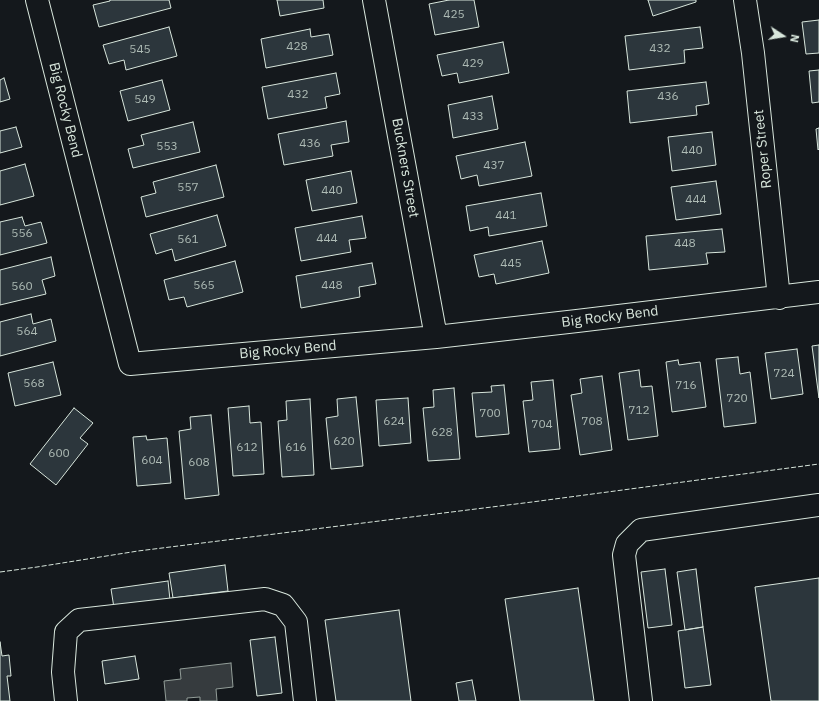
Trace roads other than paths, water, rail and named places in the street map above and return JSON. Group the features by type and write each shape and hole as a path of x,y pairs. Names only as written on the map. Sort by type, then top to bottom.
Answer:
{"street":[{"name":"Big Rocky Bend","path":"37,0 130,364 436,337 819,292"},
{"name":"Buckners Street","path":"374,0 436,337"},
{"name":"Roper Street","path":"745,0 753,53 778,298"},
{"path":"641,701 624,555 627,544 641,530 819,505"},
{"path":"66,701 63,672 66,632 79,620 265,600 283,605 296,622 305,701"}]}
